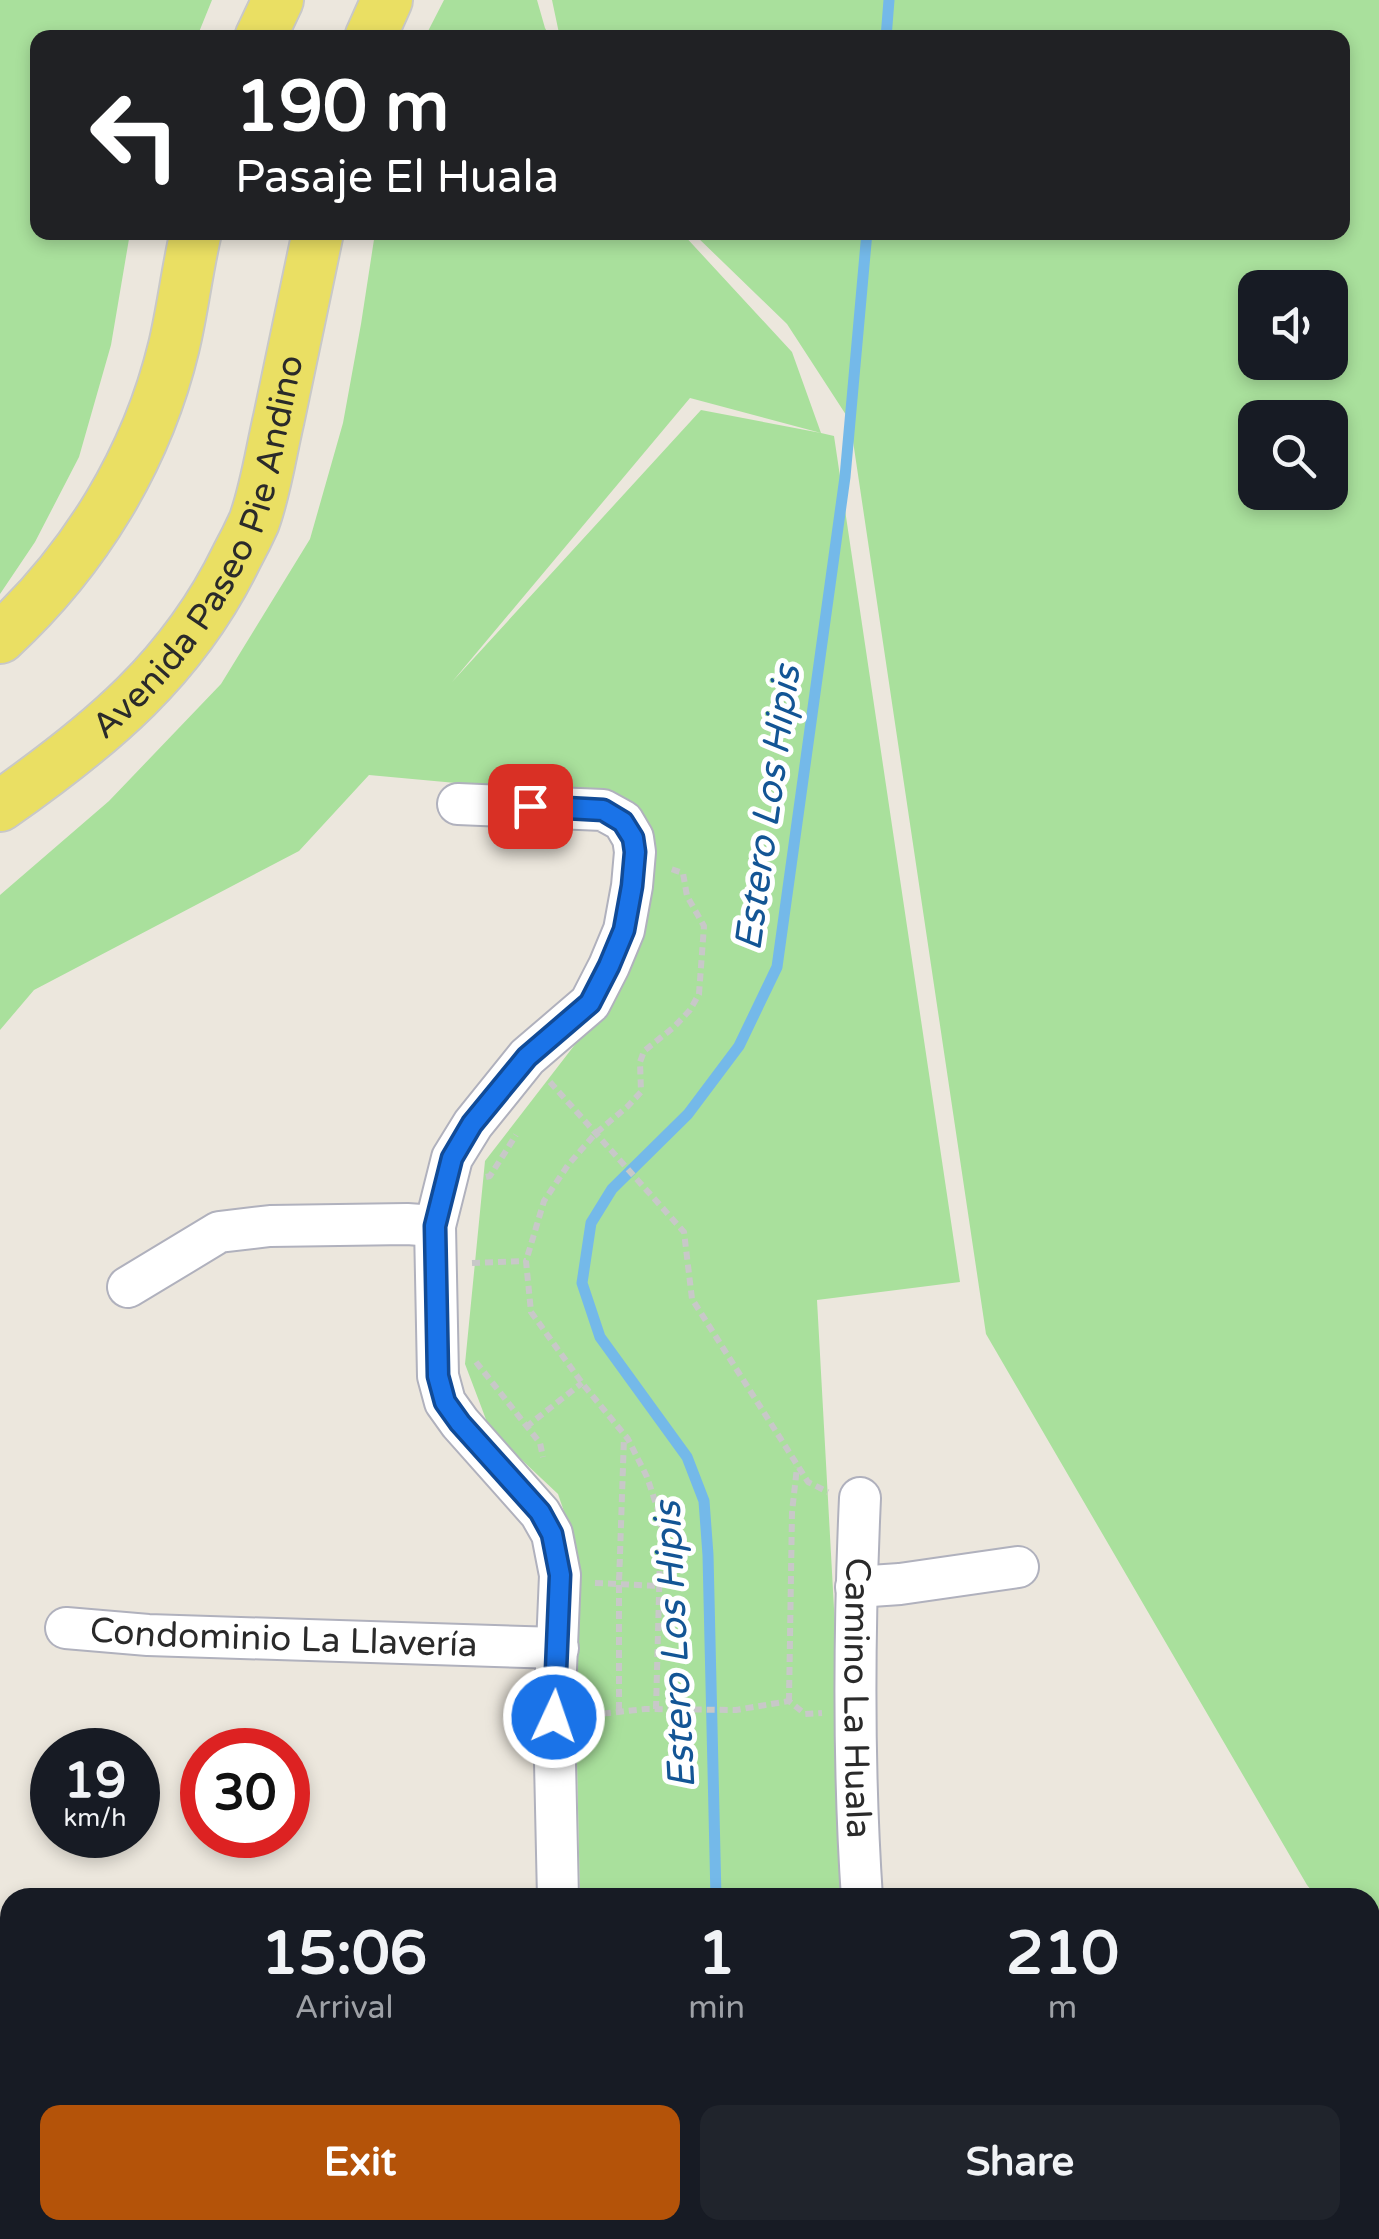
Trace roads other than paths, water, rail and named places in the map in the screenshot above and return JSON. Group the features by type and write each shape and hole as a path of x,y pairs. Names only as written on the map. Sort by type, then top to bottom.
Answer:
{"main road":[{"path":"264,30 278,0"},
{"path":"374,30 387,0"},
{"path":"0,638 34,606 83,546 134,457 157,402 174,344 194,240"},
{"name":"Avenida Paseo Pie Andino","path":"0,806 88,741 141,694 219,594 254,521 316,240"}],"street":[{"path":"458,804 603,810 623,822 633,838 635,852 624,930 590,1003 527,1057 472,1124 452,1158 435,1226 438,1376 445,1402 540,1512 552,1534 560,1575 554,1717 558,1888"},
{"path":"128,1287 219,1232 341,1224 435,1226"},
{"name":"Camino La Huala","path":"845,1499 856,1587 857,1822 861,1888"},
{"path":"856,1587 1018,1567"},
{"name":"Condominio La Llavería","path":"66,1628 558,1648"}],"waterway":[{"name":"Estero Los Hipis","path":"887,30 889,0"},
{"name":"Estero Los Hipis","path":"716,1888 704,1501 687,1457 600,1337 582,1283 591,1223 612,1189 688,1114 739,1046 777,967 845,477 866,240"}]}
